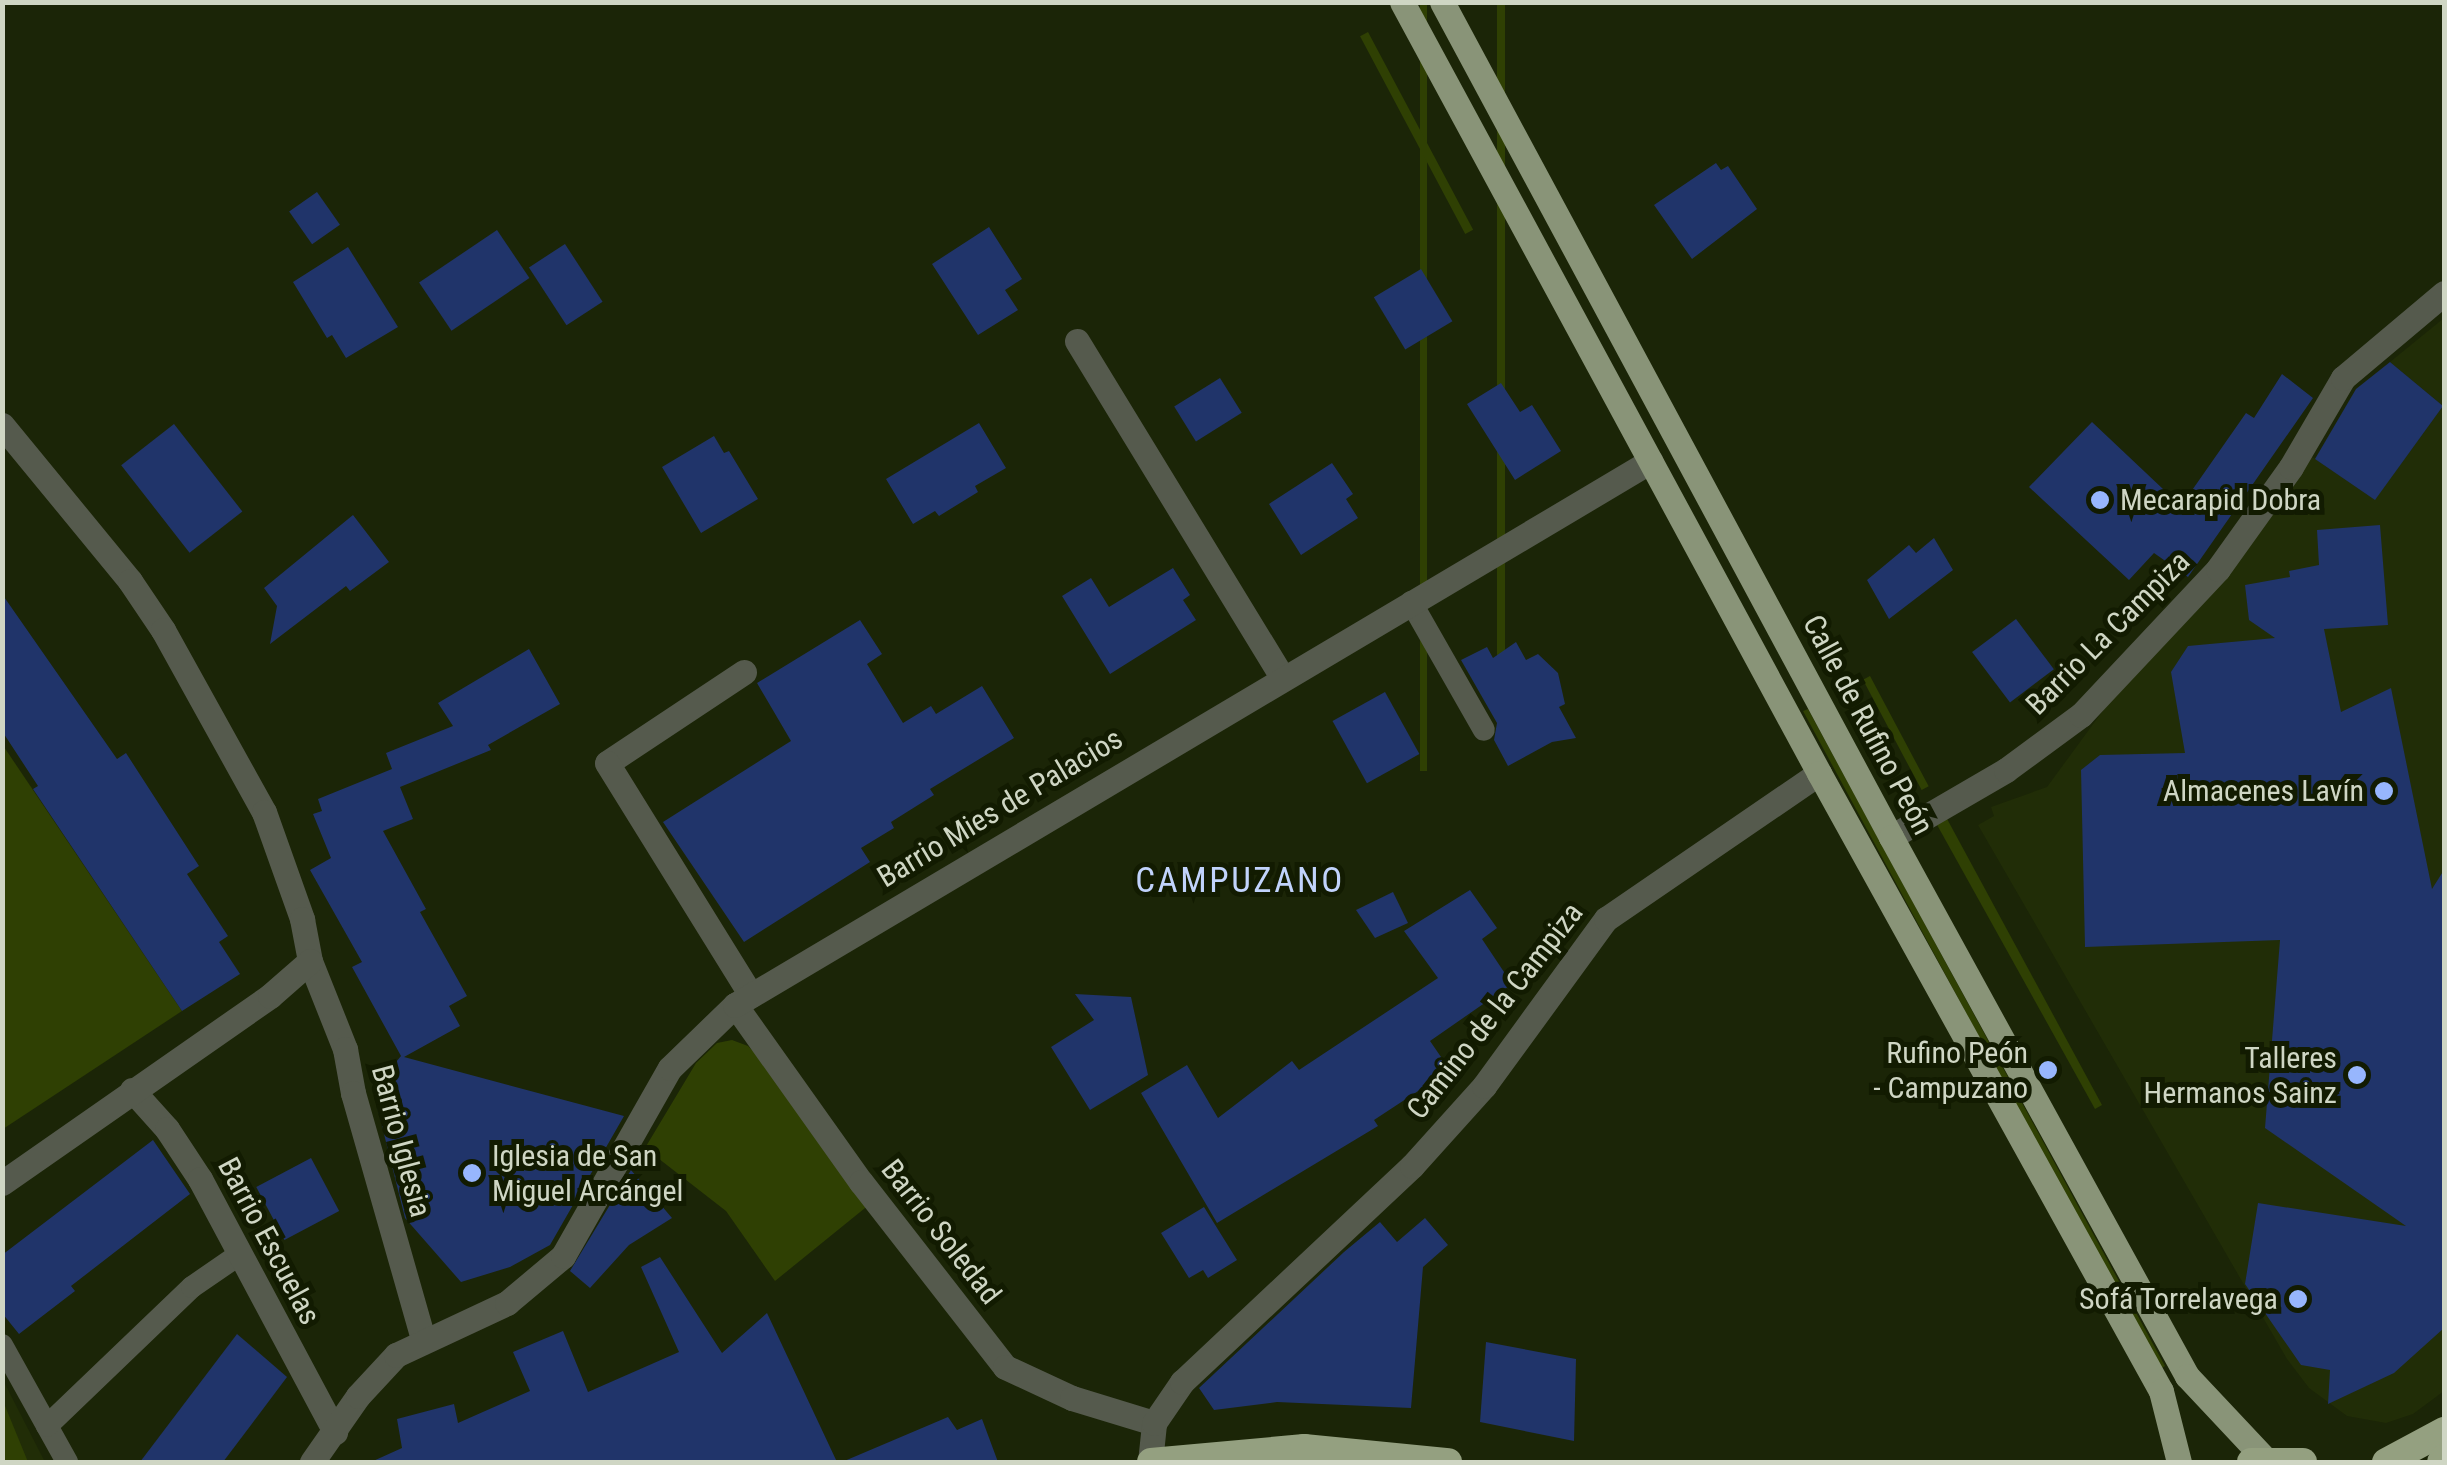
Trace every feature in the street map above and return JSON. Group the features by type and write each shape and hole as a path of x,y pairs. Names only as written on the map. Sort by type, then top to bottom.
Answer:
{"highway":[{"path":"2386,1462 2444,1432"},
{"path":"1150,1462 1304,1448 1448,1462"},
{"path":"2258,1461 2302,1462"}],"main road":[{"path":"1402,2 1819,773 2161,1391 2179,1462"},
{"name":"Calle de Rufino Peón","path":"1442,2 1891,838 2187,1376 2258,1461"}],"street":[{"name":"Barrio La Campiza","path":"1891,838 2006,770 2082,715 2218,568 2292,467 2343,378 2444,292"},
{"path":"1077,341 1282,678"},
{"path":"2,425 130,580 248,778 278,845 310,961 270,996 2,1184"},
{"name":"Barrio Mies de Palacios","path":"312,1462 376,1374 424,1339 507,1303 564,1256 633,1140 670,1068 743,1000 1651,461"},
{"path":"743,1000 608,764 744,672"},
{"name":"Camino de la Campiza","path":"1150,1462 1154,1424 1182,1382 1412,1166 1484,1086 1606,919 1819,773"},
{"name":"Barrio Iglesia","path":"310,961 345,1049 352,1093 424,1339"},
{"name":"Barrio Soledad","path":"743,1000 861,1182 1005,1367 1072,1398 1154,1424"},
{"name":"Barrio Escuelas","path":"132,1090 150,1106 185,1154 334,1432"}],"lane":[{"path":"1411,602 1484,730"},
{"path":"47,1426 192,1287 240,1254"},
{"path":"2,1345 67,1462"}],"shaded area":[{"path":"1420,3 1427,3 1427,771 1420,771"},
{"path":"1497,3 1505,3 1505,734 1497,734"},
{"path":"1368,32 1473,230 1465,234 1360,36"},
{"path":"2444,318 2444,1391 2413,1414 2386,1423 2347,1416 2309,1388 2287,1359 1978,825 1994,816 1991,807 2047,787 2121,686 2311,456 2374,499 2377,497 2443,406 2390,362"},
{"path":"1870,676 1929,786 1922,790 1863,680"},
{"path":"1808,709 2165,1366 2159,1370 1803,711"},
{"path":"2,744 182,1011 3,1129 2,1129"},
{"path":"1946,817 2102,1105 2095,1109 1936,823"},
{"path":"732,1040 748,1046 763,1061 870,1204 775,1281 726,1211 645,1148 696,1063 717,1043"},
{"path":"3,1380 45,1462 3,1462"},
{"path":"3,1401 28,1462 3,1462"}],"building":[{"path":"1716,163 1721,170 1728,166 1757,209 1692,259 1654,205"},
{"path":"317,192 340,225 312,244 289,212"},
{"path":"989,227 1022,279 1005,290 1018,310 978,335 932,264"},
{"path":"497,230 529,278 452,331 419,283"},
{"path":"565,244 603,302 567,325 529,267"},
{"path":"348,247 398,327 346,358 332,335 327,338 293,282"},
{"path":"1421,269 1452,321 1405,350 1374,297"},
{"path":"2390,362 2443,406 2375,500 2315,459 2356,389"},
{"path":"2282,374 2313,398 2188,577 2154,553 2129,580 2029,487 2092,422 2181,506 2246,413 2254,418"},
{"path":"1220,378 1242,413 1196,441 1174,407"},
{"path":"1501,383 1520,412 1532,405 1561,451 1515,480 1467,404"},
{"path":"979,423 1006,468 975,486 978,492 939,516 935,511 913,524 886,479"},
{"path":"174,424 242,511 190,553 121,465"},
{"path":"714,436 724,453 729,451 758,499 701,533 662,467"},
{"path":"1332,463 1353,494 1346,499 1358,518 1301,555 1269,504"},
{"path":"353,515 389,562 350,591 346,586 270,644 277,606 264,588"},
{"path":"2380,525 2388,625 2324,629 2341,712 2391,688 2432,889 2444,870 2444,1328 2394,1373 2328,1404 2330,1370 2301,1365 2245,1284 2258,1203 2406,1226 2265,1128 2280,940 2085,947 2081,770 2100,755 2185,753 2171,672 2188,646 2275,638 2249,620 2245,585 2290,577 2289,571 2319,565 2317,530"},
{"path":"1934,538 1953,570 1889,619 1867,580 1909,545 1916,553"},
{"path":"1173,568 1190,595 1183,600 1196,620 1110,674 1062,596 1091,578 1109,607"},
{"path":"2,594 117,759 126,753 199,866 187,874 228,936 219,942 240,974 182,1011 33,789 38,786 2,731"},
{"path":"2016,619 2054,669 2010,702 1972,652"},
{"path":"860,620 882,654 867,664 903,723 931,706 936,714 982,686 1014,738 930,789 934,795 891,822 894,828 861,848 870,862 744,942 663,822 791,741 757,683"},
{"path":"1516,642 1526,660 1538,654 1558,673 1565,704 1559,707 1576,738 1552,742 1508,766 1494,740 1497,723 1461,660 1487,647 1493,658"},
{"path":"529,649 560,704 488,745 491,750 400,787 413,819 383,831 426,909 420,912 467,996 449,1006 460,1026 404,1057 624,1116 550,1245 510,1267 461,1282 405,1218 375,1098 381,1080 401,1056 352,967 362,962 310,870 331,858 313,814 322,811 318,799 392,769 386,753 453,726 438,703"},
{"path":"1385,692 1419,754 1367,783 1333,721"},
{"path":"1470,890 1497,928 1482,939 1512,984 1430,1041 1450,1070 1374,1120 1378,1126 1217,1223 1141,1093 1187,1065 1218,1118 1292,1061 1299,1070 1438,978 1404,931"},
{"path":"1393,892 1408,923 1375,938 1356,910"},
{"path":"1075,994 1131,997 1148,1075 1090,1110 1051,1047 1094,1020"},
{"path":"153,1140 190,1194 71,1286 75,1291 19,1334 2,1313 2,1255"},
{"path":"311,1158 339,1211 284,1240 256,1187"},
{"path":"631,1170 672,1218 629,1245 590,1288 570,1271"},
{"path":"1204,1207 1237,1260 1208,1278 1203,1270 1189,1278 1161,1233"},
{"path":"1425,1218 1448,1245 1423,1267 1411,1408 1277,1402 1214,1410 1199,1388 1344,1252 1380,1222 1397,1242"},
{"path":"660,1257 722,1353 767,1313 837,1462 371,1462 402,1448 397,1419 454,1404 458,1423 530,1391 513,1352 563,1331 588,1392 679,1352 641,1267"},
{"path":"237,1334 287,1377 223,1462 140,1462"},
{"path":"1486,1342 1576,1359 1574,1441 1480,1422"},
{"path":"948,1417 957,1430 982,1419 998,1462 842,1462"}],"place":[{"name":"Mecarapid Dobra","path":"2100,500"},
{"name":"Almacenes Lavín","path":"2384,791"},
{"name":"Rufino Peón - Campuzano","path":"2048,1070"},
{"name":"Talleres Hermanos Sainz","path":"2357,1075"},
{"name":"Iglesia de San Miguel Arcángel","path":"472,1173"},
{"name":"Sofá Torrelavega","path":"2298,1299"}],"district":[{"name":"CAMPUZANO","path":"1240,881"}]}
